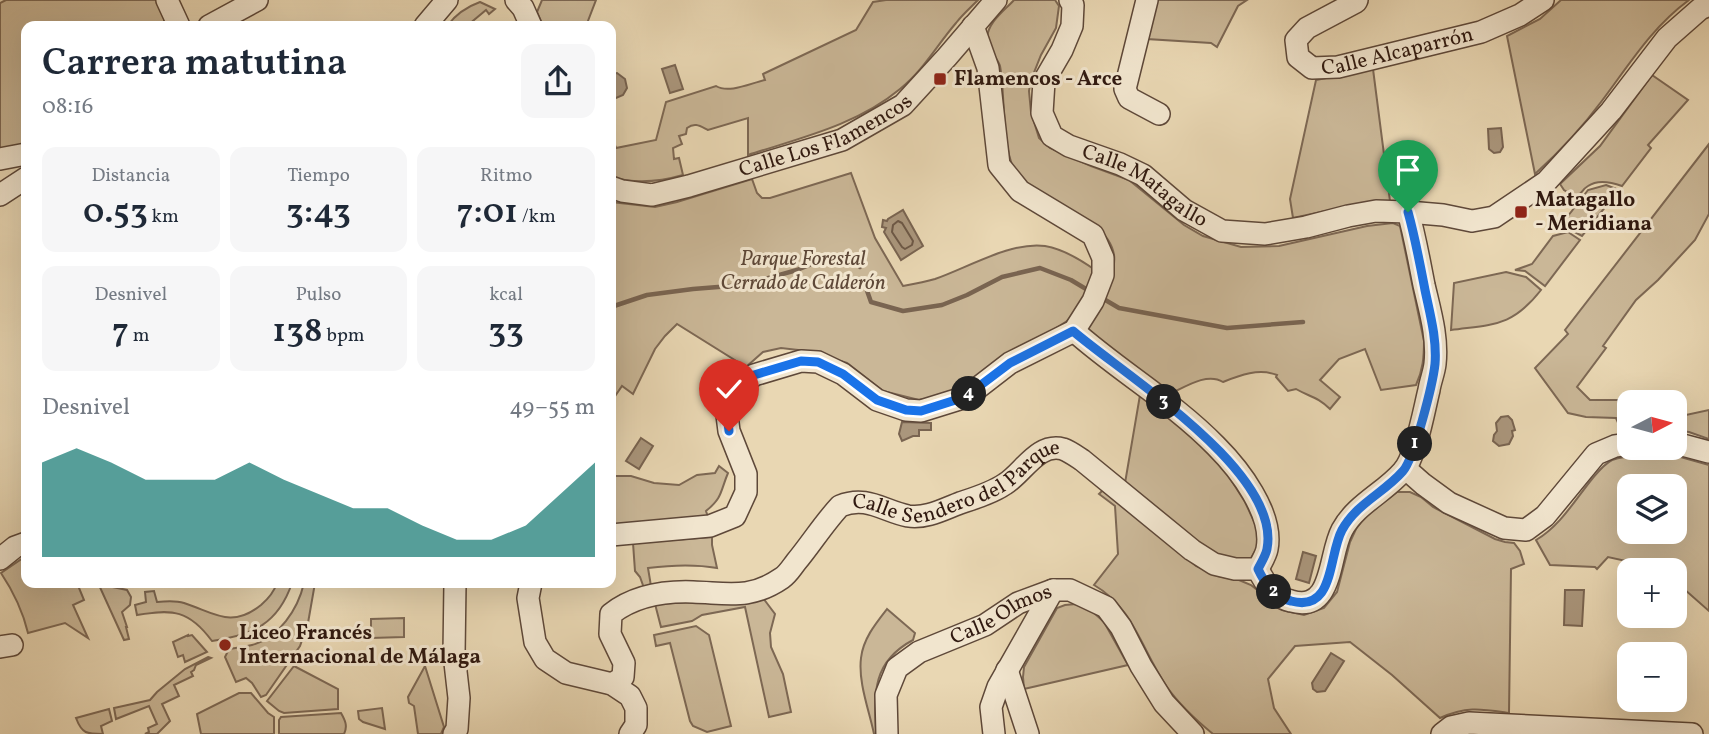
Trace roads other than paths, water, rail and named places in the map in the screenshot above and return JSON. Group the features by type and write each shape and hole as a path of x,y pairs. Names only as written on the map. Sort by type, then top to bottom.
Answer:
{"street":[{"path":"167,0 177,21"},
{"path":"218,21 257,0"},
{"path":"429,21 447,0"},
{"path":"516,0 529,21"},
{"name":"Calle Los Flamencos","path":"616,189 652,195 842,140 903,105 996,0"},
{"name":"Calle Matagallo","path":"1070,0 1073,5 1072,26 1044,81 1042,113 1052,136 1069,146 1143,175 1184,210 1222,231 1265,234 1376,211 1443,215 1472,222 1494,217 1546,182 1611,111 1667,38 1700,9 1709,5"},
{"path":"1147,0 1125,89 1129,98 1159,114"},
{"name":"Calle Alcaparrón","path":"1357,0 1307,28 1296,40 1298,57 1312,68 1338,67 1481,32 1520,15 1543,0"},
{"path":"616,535 710,526 735,516 746,492 746,474 729,431 727,415 730,398 754,375 801,361 818,362 843,374 877,400 906,410 921,411 965,397 1010,363 1076,327 1093,301 1102,275 1103,258 1093,235 1020,191 999,165 988,68 973,26"},
{"path":"0,159 21,156"},
{"path":"0,195 21,181"},
{"path":"1076,327 1216,446 1243,479 1261,508 1267,528 1267,549 1258,569 1266,585 1283,599 1302,604 1317,599 1327,584 1332,558 1342,531 1357,509 1406,468 1421,424 1435,364 1434,334 1408,212"},
{"path":"1406,468 1449,503 1504,528 1526,530 1545,516 1596,454 1617,446"},
{"path":"1687,447 1709,453"},
{"name":"Calle Sendero del Parque","path":"612,684 623,677 624,663 610,634 611,614 623,605 647,596 669,592 729,595 760,590 784,577 840,506 861,502 909,516 930,515 1005,484 1041,452 1052,448 1063,449 1082,460 1192,550 1214,564 1235,569 1258,569"},
{"path":"0,559 21,545"},
{"path":"454,588 454,654 459,698 457,729 454,734"},
{"path":"530,588 528,598 535,642 545,659 566,673 612,684 630,696 636,708 636,725 630,734"},
{"path":"994,734 991,707 998,687 1053,590"},
{"name":"Calle Olmos","path":"887,734 886,695 897,668 919,652 985,625 1018,603 1053,590 1070,590 1106,607 1121,626 1164,703 1193,734"},
{"path":"1007,670 1028,734"},
{"path":"1442,734 1451,727 1469,723 1692,734"}],"water":[{"path":"675,65 683,89 670,93 662,69"},
{"path":"616,73 625,79 627,88 623,95 616,98"},
{"path":"1501,128 1503,147 1500,152 1494,153 1489,149 1488,129"},
{"path":"903,210 923,246 901,260 884,232 886,228 882,227 883,220 887,221"},
{"path":"1508,416 1515,430 1512,431 1509,444 1499,446 1493,441 1497,431 1496,423 1501,417"},
{"path":"902,422 931,423 931,430 919,430 919,436 902,441 899,434"},
{"path":"641,438 653,446 639,469 626,461"},
{"path":"1303,552 1316,556 1309,583 1296,579"},
{"path":"1565,590 1584,590 1582,626 1564,625"},
{"path":"1331,653 1344,661 1325,691 1317,692 1312,683"}],"waterway":[{"path":"616,305 647,295 743,285 797,270 829,257 853,260 860,267"},
{"path":"865,285 871,302 903,311 942,305 1002,277 1040,268 1071,280 1091,292"},
{"path":"1102,298 1119,308 1227,328 1303,322"}],"place":[{"name":"Flamencos - Arce","path":"940,79"},
{"name":"Matagallo - Meridiana","path":"1521,212"},
{"name":"Liceo Francés Internacional de Málaga","path":"225,645"}],"park label":[{"name":"Parque Forestal Cerrado de Calderón","path":"803,271"}]}
